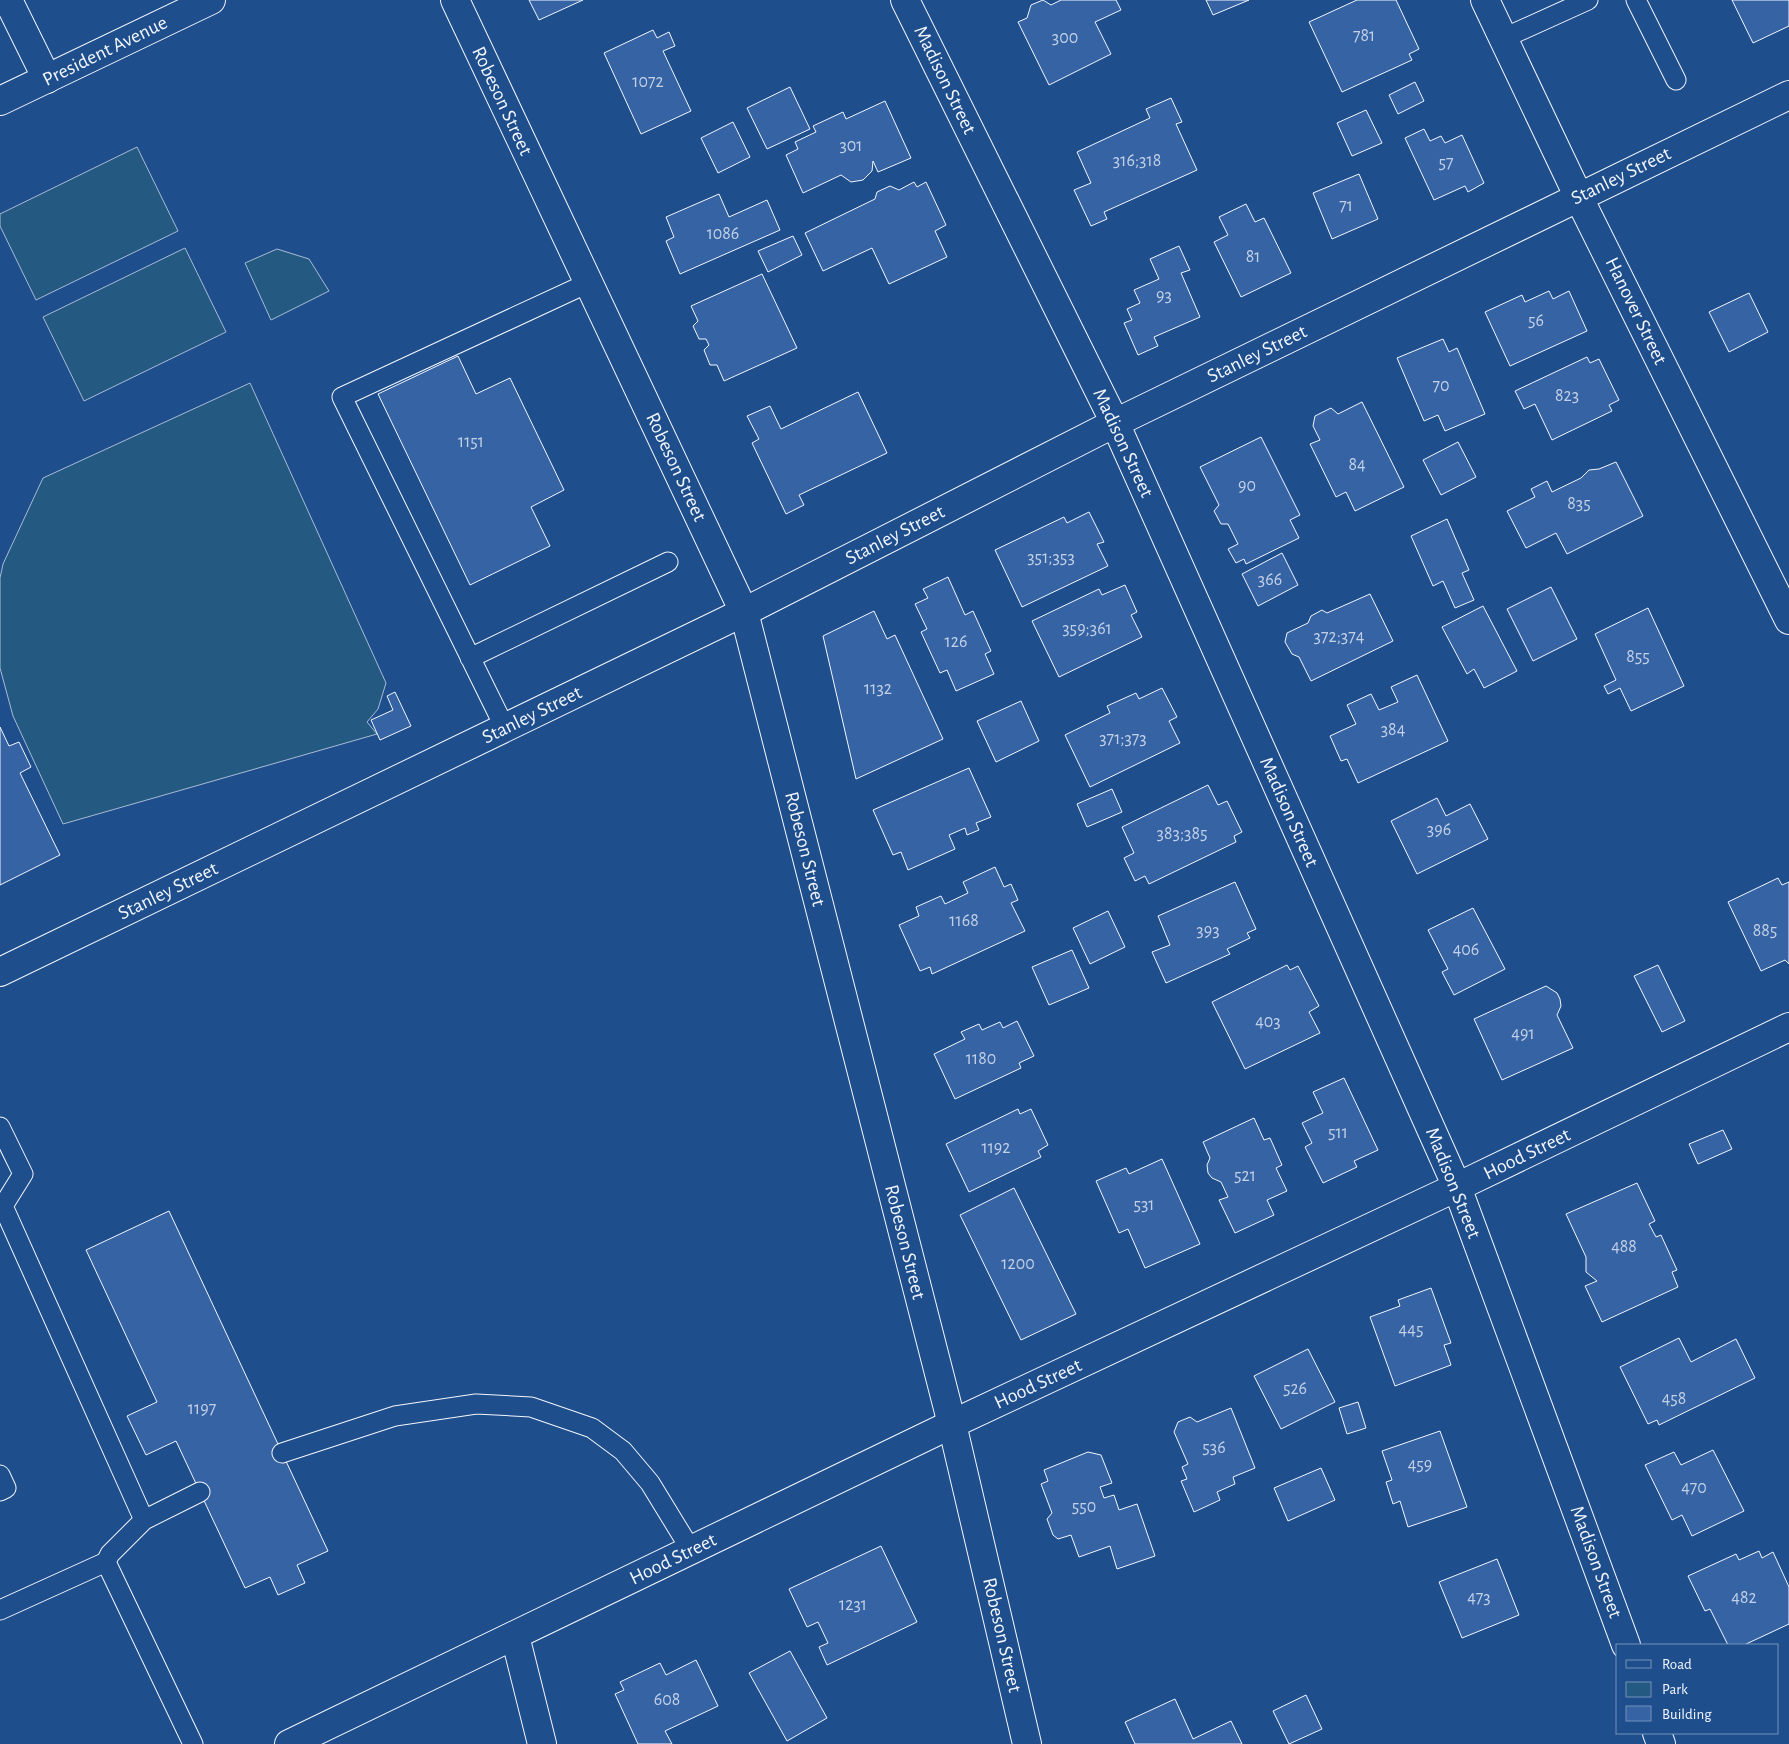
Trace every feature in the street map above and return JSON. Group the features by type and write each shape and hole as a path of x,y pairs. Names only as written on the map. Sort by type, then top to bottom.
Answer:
{"street":[{"path":"8,0 47,79"},
{"name":"President Avenue","path":"0,102 211,0"},
{"name":"Robeson Street","path":"455,0 744,612 952,1424 1027,1744"},
{"name":"Madison Street","path":"906,0 1115,423 1457,1188 1626,1644"},
{"name":"Hanover Street","path":"1486,0 1580,197 1789,620"},
{"name":"Stanley Street","path":"0,972 744,612 1115,423 1789,95"},
{"name":"Hood Street","path":"289,1744 952,1424 1457,1188 1789,1027"},
{"path":"515,1636 542,1744"}],"lane":[{"path":"1504,38 1588,0"},
{"path":"1636,0 1676,80"},
{"path":"505,728 342,397 588,283"},
{"path":"470,658 668,562"},
{"path":"0,1127 23,1174 3,1206 144,1520"},
{"path":"282,1453 395,1416 476,1404 531,1407 592,1428 622,1452 650,1483 691,1550"},
{"path":"0,1475 6,1488 0,1491"},
{"path":"0,1610 106,1562 110,1554 144,1520 200,1492"},
{"path":"106,1562 193,1744"}],"green space":[{"path":"137,147 178,231 36,300 0,226 0,214"},
{"path":"185,248 226,332 84,401 43,317"},
{"path":"277,249 309,259 329,291 271,320 245,263"},
{"path":"250,383 386,683 378,709 367,722 377,734 63,824 13,716 0,668 0,578 3,564 43,478"}],"building":[{"path":"529,0 583,0 539,20"},
{"path":"1043,0 1051,5 1061,0 1116,0 1121,10 1095,22 1111,54 1049,85 1018,22 1027,18 1031,5"},
{"path":"1206,0 1249,0 1213,15"},
{"path":"1357,0 1396,0 1419,49 1409,54 1412,60 1342,92 1309,22"},
{"path":"1732,0 1789,0 1789,26 1753,43"},
{"path":"653,30 657,38 669,32 675,46 663,51 691,111 641,134 604,53"},
{"path":"1415,82 1424,101 1398,114 1389,95"},
{"path":"790,87 810,129 767,149 747,108"},
{"path":"1171,98 1182,122 1176,124 1197,170 1104,212 1107,219 1091,226 1074,190 1091,183 1077,152 1150,118 1146,109"},
{"path":"885,101 911,158 878,172 873,161 872,171 863,180 851,182 841,175 803,193 786,155 798,149 795,142 816,132 813,126 843,112 846,119"},
{"path":"1366,110 1382,143 1352,156 1337,123"},
{"path":"733,122 750,157 718,173 701,138"},
{"path":"1424,129 1430,141 1441,136 1445,143 1462,135 1484,183 1468,192 1465,186 1434,200 1405,138"},
{"path":"1359,174 1378,219 1332,239 1313,193"},
{"path":"914,182 917,187 926,182 946,225 935,231 947,257 889,284 872,248 823,271 805,233 875,199 877,192 890,186 899,190"},
{"path":"719,194 729,217 767,200 780,230 680,274 666,241 674,237 666,217"},
{"path":"1246,204 1255,222 1264,218 1291,273 1241,297 1214,242 1228,235 1219,217"},
{"path":"793,236 802,255 768,272 758,251"},
{"path":"1179,246 1190,270 1181,273 1200,317 1154,337 1158,346 1138,355 1124,323 1132,320 1127,309 1140,303 1134,290 1159,279 1150,259"},
{"path":"762,274 797,348 724,381 717,365 710,365 704,350 709,345 706,339 699,339 693,326 698,321 691,306"},
{"path":"1549,291 1553,299 1569,291 1587,331 1510,366 1485,312 1522,295 1525,302"},
{"path":"1749,293 1768,332 1729,352 1709,312"},
{"path":"1443,339 1449,352 1457,348 1485,414 1445,431 1438,415 1424,421 1397,358"},
{"path":"458,356 476,394 510,378 564,490 531,507 550,546 470,585 378,394"},
{"path":"1587,357 1590,363 1599,359 1619,400 1609,405 1612,411 1552,440 1535,404 1524,409 1515,391"},
{"path":"858,392 887,453 799,495 804,505 786,514 752,443 759,439 747,416 770,406 781,429"},
{"path":"1362,402 1404,487 1355,511 1346,492 1336,497 1310,444 1320,440 1313,426 1315,416 1331,408 1338,414"},
{"path":"1261,437 1300,515 1290,520 1299,538 1246,564 1244,559 1236,563 1228,549 1238,544 1228,524 1221,524 1214,511 1219,505 1200,467"},
{"path":"1458,442 1476,477 1441,495 1423,460"},
{"path":"1616,462 1643,516 1567,554 1556,533 1526,548 1507,511 1535,497 1531,489 1547,481 1552,492 1581,478 1589,470 1599,469"},
{"path":"1089,512 1104,542 1097,544 1108,566 1022,607 995,550 1064,517 1067,523"},
{"path":"1447,519 1469,570 1462,573 1474,600 1455,608 1443,581 1433,586 1411,536"},
{"path":"1282,553 1298,585 1258,606 1242,574"},
{"path":"948,577 965,615 973,611 991,651 985,654 994,674 956,691 947,670 940,673 921,632 927,629 915,604 928,598 923,589"},
{"path":"1125,585 1137,612 1131,615 1142,637 1059,677 1032,621 1099,589 1102,595"},
{"path":"1551,587 1577,639 1533,661 1507,609"},
{"path":"1370,594 1393,641 1311,681 1299,657 1292,654 1285,642 1287,633 1308,623 1311,616 1322,610 1327,613"},
{"path":"1483,606 1517,671 1484,688 1474,669 1467,674 1442,627"},
{"path":"1648,608 1684,686 1631,711 1620,688 1608,694 1604,686 1616,680 1595,634"},
{"path":"874,611 887,639 895,635 943,739 856,779 823,636"},
{"path":"1417,675 1448,741 1358,783 1347,759 1341,761 1330,736 1356,724 1347,705 1371,694 1379,710 1398,702 1391,687"},
{"path":"1162,688 1177,717 1169,721 1180,743 1090,787 1065,735 1110,713 1107,706 1136,693 1139,699"},
{"path":"395,692 411,726 380,740 371,720 393,710 387,696"},
{"path":"1021,701 1039,741 996,762 977,721"},
{"path":"0,727 9,746 19,742 31,767 20,773 60,855 0,885"},
{"path":"969,768 991,817 976,823 979,830 967,835 965,828 949,835 955,849 908,870 901,852 893,855 873,810"},
{"path":"1208,785 1218,805 1227,801 1242,832 1234,836 1236,842 1149,884 1145,876 1135,881 1124,858 1134,853 1122,827"},
{"path":"1112,789 1122,812 1087,827 1077,804"},
{"path":"1437,798 1446,816 1470,804 1488,839 1417,874 1391,821"},
{"path":"995,867 1004,887 1011,884 1018,900 1011,903 1025,931 932,974 930,967 920,971 899,925 919,916 916,907 941,896 945,904 968,893 963,882"},
{"path":"1778,878 1782,885 1789,882 1789,964 1785,960 1761,971 1728,902"},
{"path":"1235,882 1256,929 1247,933 1250,938 1227,949 1230,954 1166,983 1152,952 1170,945 1158,916"},
{"path":"1473,908 1505,969 1454,995 1442,972 1448,969 1428,930"},
{"path":"1108,911 1125,947 1090,964 1073,928"},
{"path":"1072,950 1089,988 1049,1005 1032,967"},
{"path":"1287,965 1290,970 1298,966 1319,1006 1309,1012 1320,1033 1245,1069 1212,1002"},
{"path":"1658,965 1685,1021 1662,1032 1634,976"},
{"path":"1546,986 1557,993 1560,999 1561,1006 1557,1015 1573,1048 1502,1080 1474,1019"},
{"path":"1017,1021 1034,1056 1019,1063 1021,1068 955,1099 934,1054 965,1039 961,1032 979,1024 982,1030 1000,1022 1003,1028"},
{"path":"1344,1078 1378,1150 1354,1161 1357,1167 1323,1183 1305,1147 1312,1143 1302,1123 1323,1113 1313,1092"},
{"path":"1018,1109 1020,1114 1031,1109 1048,1145 1038,1151 1041,1157 969,1192 946,1144"},
{"path":"1254,1118 1264,1140 1270,1138 1282,1165 1276,1168 1287,1191 1267,1200 1274,1215 1235,1233 1219,1200 1228,1197 1221,1182 1212,1178 1208,1173 1207,1165 1210,1158 1203,1142"},
{"path":"1723,1130 1732,1149 1698,1164 1689,1144"},
{"path":"1162,1159 1200,1244 1145,1268 1128,1229 1119,1233 1096,1181 1126,1168 1129,1174"},
{"path":"1637,1183 1655,1221 1649,1224 1656,1237 1661,1235 1677,1270 1672,1272 1678,1287 1602,1322 1585,1286 1597,1281 1586,1272 1586,1257 1566,1214"},
{"path":"1014,1188 1076,1314 1021,1340 960,1215"},
{"path":"169,1211 328,1551 297,1565 305,1583 278,1595 270,1577 245,1588 176,1441 146,1455 127,1416 157,1402 86,1250"},
{"path":"1431,1288 1451,1343 1444,1345 1451,1365 1395,1386 1370,1317 1400,1306 1398,1300"},
{"path":"1679,1338 1691,1362 1736,1339 1755,1378 1659,1425 1657,1420 1648,1424 1620,1367"},
{"path":"1308,1349 1335,1402 1281,1429 1254,1376"},
{"path":"1358,1402 1366,1428 1347,1434 1339,1408"},
{"path":"1231,1408 1255,1468 1233,1477 1235,1484 1217,1492 1220,1500 1194,1512 1181,1481 1187,1479 1182,1467 1188,1464 1174,1432 1178,1422 1190,1417 1197,1422"},
{"path":"1440,1431 1467,1507 1408,1527 1400,1501 1393,1504 1386,1482 1392,1480 1382,1451"},
{"path":"1713,1450 1744,1511 1692,1536 1682,1515 1672,1520 1645,1465 1674,1452 1681,1465"},
{"path":"1088,1452 1101,1455 1112,1483 1100,1487 1104,1498 1114,1495 1119,1510 1137,1504 1155,1556 1117,1569 1110,1546 1079,1557 1071,1535 1058,1539 1053,1535 1047,1519 1052,1513 1041,1484 1048,1481 1044,1470"},
{"path":"1321,1468 1335,1500 1288,1521 1274,1488"},
{"path":"881,1546 917,1622 827,1665 819,1647 828,1643 818,1622 807,1627 789,1589"},
{"path":"1759,1551 1762,1558 1773,1552 1789,1587 1789,1624 1746,1644 1728,1644 1710,1609 1705,1611 1688,1576 1736,1554 1739,1560"},
{"path":"1497,1559 1519,1615 1462,1638 1439,1582"},
{"path":"790,1651 827,1718 787,1741 749,1673"},
{"path":"696,1660 718,1706 665,1731 672,1744 638,1744 615,1694 624,1690 620,1682 660,1663 666,1675"},
{"path":"1306,1695 1322,1729 1289,1744 1273,1711"},
{"path":"1175,1699 1193,1739 1231,1721 1242,1744 1135,1744 1125,1722"}]}
